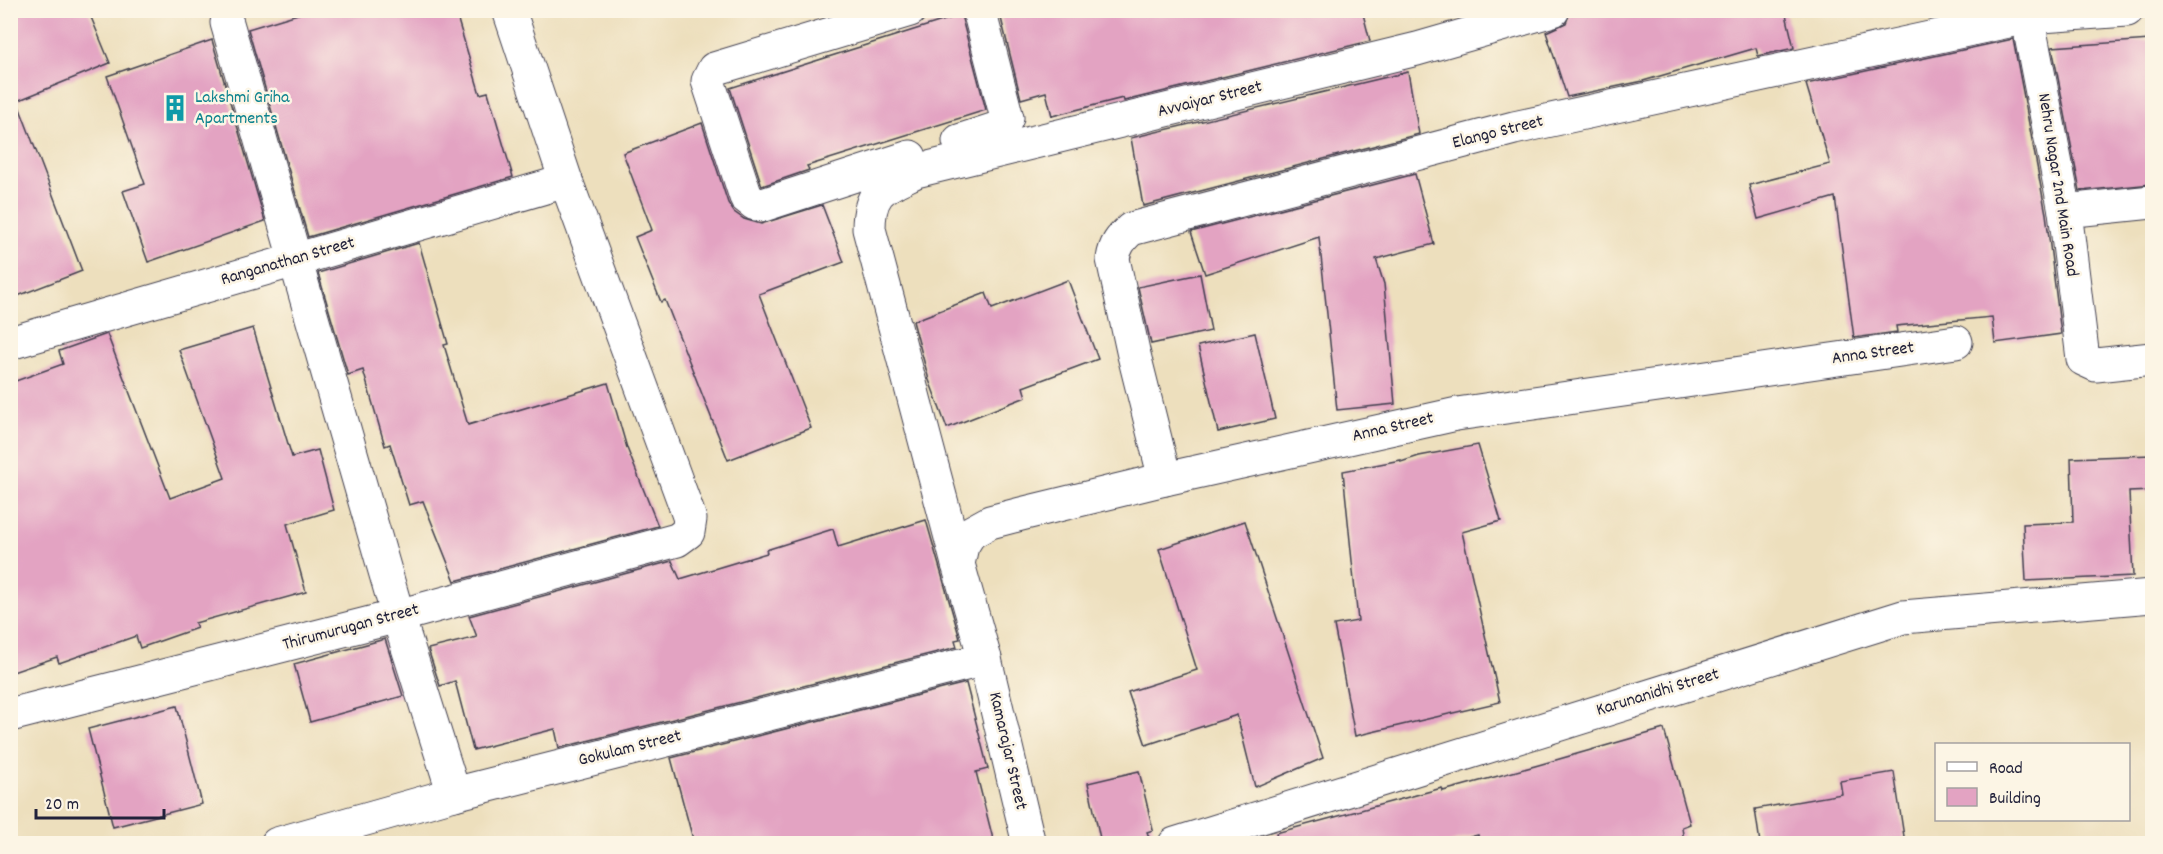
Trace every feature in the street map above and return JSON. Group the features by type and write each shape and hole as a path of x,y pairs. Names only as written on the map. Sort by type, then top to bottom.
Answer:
{"street":[{"path":"509,10 566,181"},
{"path":"910,10 714,69 710,74 709,86 746,197 750,201 762,205 1002,127 1007,118 980,10"},
{"name":"Avvaiyar Street","path":"958,564 869,229 869,214 873,198 885,186 916,171 1418,49 1553,10"},
{"name":"Elango Street","path":"1165,479 1113,259 1118,243 1131,229 1514,128 2026,14 2127,10"},
{"name":"Nehru Nagar 2nd Main Road","path":"2026,14 2065,211 2083,359 2096,365 2152,359"},
{"path":"227,23 398,616 454,794"},
{"name":"Ranganathan Street","path":"10,343 566,181"},
{"name":"Thirumurugan Street","path":"10,715 398,616 677,540 688,532 690,519 566,181"},
{"path":"2065,211 2152,202"},
{"name":"Anna Street","path":"958,564 962,546 970,533 990,522 1165,479 1457,414 1956,342"},
{"path":"958,564 985,659"},
{"name":"Karunanidhi Street","path":"1174,843 1903,617 2152,596"},
{"name":"Gokulam Street","path":"277,843 454,794 985,659"},
{"name":"Kamarajar Street","path":"985,659 1029,843"}],"building":[{"path":"10,10 88,10 110,63 17,101 82,271 10,299"},
{"path":"311,10 455,10 480,94 488,92 513,177 308,237 248,29"},
{"path":"999,10 1362,10 1370,41 1124,101 1123,98 1052,116 1046,92 1021,99"},
{"path":"1571,10 1785,10 1794,48 1758,56 1756,48 1643,81 1567,97 1546,32 1566,23"},
{"path":"961,15 986,110 807,166 809,170 762,186 730,88"},
{"path":"2013,39 2046,214 2061,334 1995,343 1992,317 1896,326 1897,332 1854,338 1835,197 1758,219 1749,185 1830,164 1806,84"},
{"path":"212,40 265,221 148,262 123,191 145,184 107,76"},
{"path":"2150,40 2152,184 2080,191 2052,47"},
{"path":"1408,72 1419,134 1143,206 1131,138"},
{"path":"702,123 728,203 734,212 744,219 761,224 822,205 844,262 759,294 811,428 728,460 665,300 661,302 635,237 652,230 623,153"},
{"path":"1415,174 1434,244 1376,259 1384,284 1395,404 1337,410 1319,237 1205,274 1191,232"},
{"path":"419,243 448,344 444,345 468,425 608,383 627,448 658,526 455,581 423,501 409,505 390,444 385,446 363,370 348,375 318,273"},
{"path":"1200,274 1211,331 1151,344 1138,287"},
{"path":"1068,280 1098,359 1023,387 1026,397 947,428 929,380 913,321 986,293 992,309"},
{"path":"253,328 292,457 318,450 334,510 287,524 306,592 195,623 197,628 140,648 136,636 59,663 57,657 10,673 10,383 63,364 59,351 107,334 170,498 225,478 179,350"},
{"path":"1255,333 1275,419 1218,432 1198,346"},
{"path":"1478,445 1501,521 1462,532 1500,702 1355,736 1334,625 1358,621 1343,471 1401,460 1401,462 1419,456"},
{"path":"2152,455 2152,491 2129,492 2133,576 2026,581 2023,524 2073,522 2071,458"},
{"path":"926,520 960,639 955,640 957,647 559,748 555,729 473,750 455,681 440,686 428,649 477,637 469,616 672,561 680,579 767,553 766,550 833,529 838,547"},
{"path":"1245,521 1323,758 1255,787 1237,715 1146,745 1128,692 1197,670 1159,549"},
{"path":"385,639 403,696 310,722 294,664"},
{"path":"966,683 988,769 976,772 994,843 694,843 671,758"},
{"path":"177,706 202,804 113,827 88,729"},
{"path":"1664,729 1690,824 1682,827 1684,843 1480,843 1478,835 1448,843 1278,843 1276,833 1442,788 1443,791"},
{"path":"1139,771 1153,830 1147,832 1149,837 1120,843 1101,843 1088,783"},
{"path":"1894,772 1905,843 1760,843 1755,809 1842,794 1840,781"}],"place":[{"name":"Lakshmi Griha Apartments","path":"175,108"}]}
